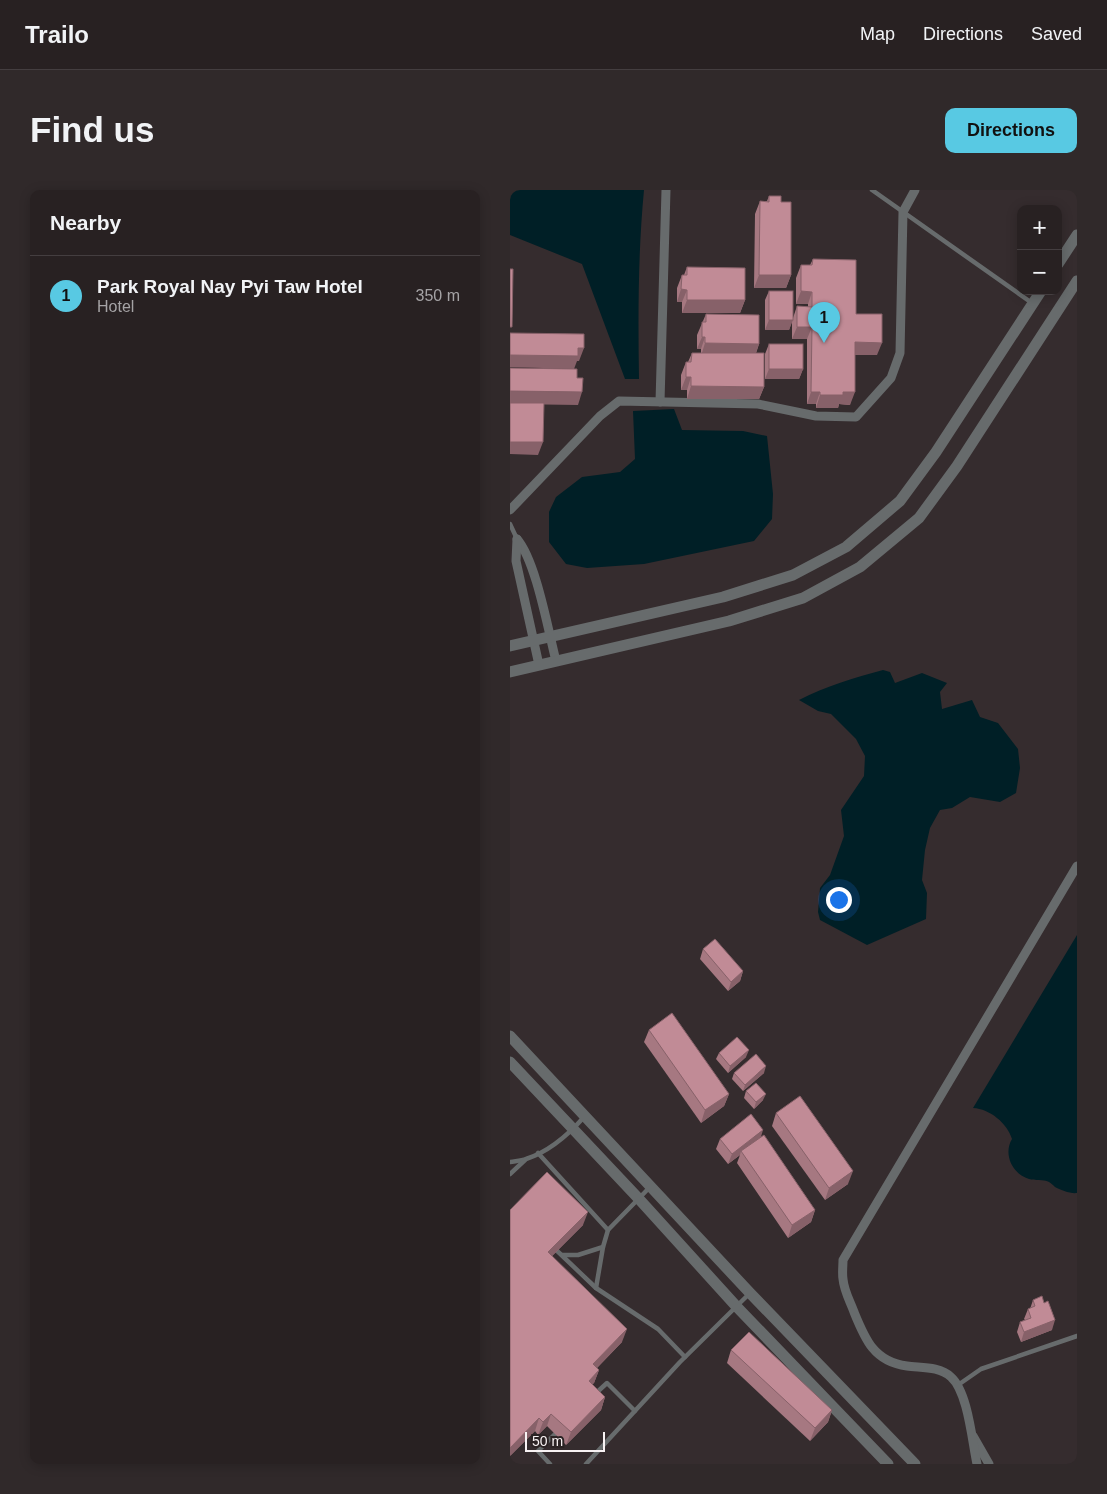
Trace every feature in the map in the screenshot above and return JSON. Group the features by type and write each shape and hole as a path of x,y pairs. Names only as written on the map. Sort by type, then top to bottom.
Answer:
{"street":[{"path":"660,402 666,190"},
{"path":"510,510 600,416 619,401 758,404 816,416 856,417 891,378 900,353 903,212 915,190"},
{"path":"1062,258 1077,235"},
{"path":"510,672 729,621 803,598 860,567 918,518 957,466 1077,281"},
{"path":"510,646 723,597 793,575 846,547 900,501 936,452 1038,295"},
{"path":"517,539 524,547 528,558 556,661"},
{"path":"517,539 516,561 539,665"},
{"path":"977,1464 963,1396 958,1385 949,1375 926,1367 906,1366 889,1360 875,1352 866,1342 846,1294 843,1280 843,1260 1077,866"},
{"path":"510,1036 750,1293 915,1464"},
{"path":"510,1062 639,1199 736,1306 888,1464"},
{"path":"970,1430 989,1464"}],"lane":[{"path":"872,190 1033,303"},
{"path":"510,524 517,539"},
{"path":"510,1174 526,1160 550,1147 573,1130 585,1116"},
{"path":"538,1153 608,1230"},
{"path":"510,1162 526,1160"},
{"path":"596,1288 608,1230 651,1186"},
{"path":"549,1243 596,1288 658,1329 685,1358"},
{"path":"562,1255 578,1255 603,1247"},
{"path":"586,1464 685,1358 750,1293"},
{"path":"958,1385 981,1369 1077,1336"},
{"path":"593,1396 606,1383 635,1411"},
{"path":"550,1464 538,1451 565,1424"}],"water":[{"path":"510,190 644,190 639,284 639,379 625,379 582,264 510,235"},
{"path":"674,409 682,430 743,431 767,436 773,494 772,519 754,541 644,564 587,568 566,564 549,542 549,512 556,497 582,477 620,472 635,459 633,411"},
{"path":"883,670 890,672 895,683 922,673 947,683 940,692 942,709 972,700 980,717 998,723 1018,749 1020,768 1016,793 1000,802 970,797 952,808 940,810 930,828 925,850 922,880 927,893 926,919 867,945 820,920 818,912 820,888 830,875 844,836 841,810 864,776 865,756 856,739 831,714 818,711 799,700 830,686"},
{"path":"1077,935 1077,1193 1075,1193 1055,1187 1047,1181 1029,1179 1018,1173 1009,1157 1009,1145 1012,1139 1010,1133 997,1118 986,1111 973,1108"}],"building":[{"path":"769,196 781,196 781,202 791,202 791,275 759,275 760,201 769,202"},
{"path":"813,259 856,260 856,314 882,314 882,343 855,342 855,392 843,392 843,395 820,395 820,392 811,392 812,327 797,327 797,306 812,307 812,292 801,291 801,265 812,265"},
{"path":"687,267 745,268 745,300 687,300 687,290 681,289 682,275 687,275"},
{"path":"510,269 513,269 512,327 510,327"},
{"path":"769,291 793,291 793,320 769,320"},
{"path":"706,314 759,315 759,344 705,343 705,337 702,337 702,322 706,322"},
{"path":"510,333 584,334 584,348 578,348 578,356 510,355"},
{"path":"769,344 803,344 803,369 769,369"},
{"path":"692,353 764,353 764,387 691,386 691,377 686,377 686,362 691,362"},
{"path":"510,368 577,369 577,378 583,378 582,392 510,391"},
{"path":"510,403 544,403 543,442 510,442"},
{"path":"715,939 743,971 731,982 703,949"},
{"path":"672,1013 729,1094 705,1110 649,1030"},
{"path":"737,1037 749,1050 730,1066 719,1053"},
{"path":"756,1054 766,1066 745,1085 734,1073"},
{"path":"756,1083 766,1094 756,1102 746,1091"},
{"path":"800,1096 853,1171 829,1188 776,1113"},
{"path":"751,1114 763,1130 732,1154 720,1139"},
{"path":"764,1135 815,1210 792,1225 741,1151"},
{"path":"547,1172 588,1212 548,1252 627,1329 593,1364 599,1370 589,1381 605,1397 571,1432 551,1414 543,1422 539,1418 510,1448 510,1210"},
{"path":"1042,1296 1044,1303 1048,1301 1055,1320 1024,1332 1020,1322 1031,1318 1028,1309 1035,1306 1033,1300"},
{"path":"749,1332 832,1410 815,1428 731,1350"}],"place":[{"name":"Park Royal Nay Pyi Taw Hotel","path":"824,343"}]}
